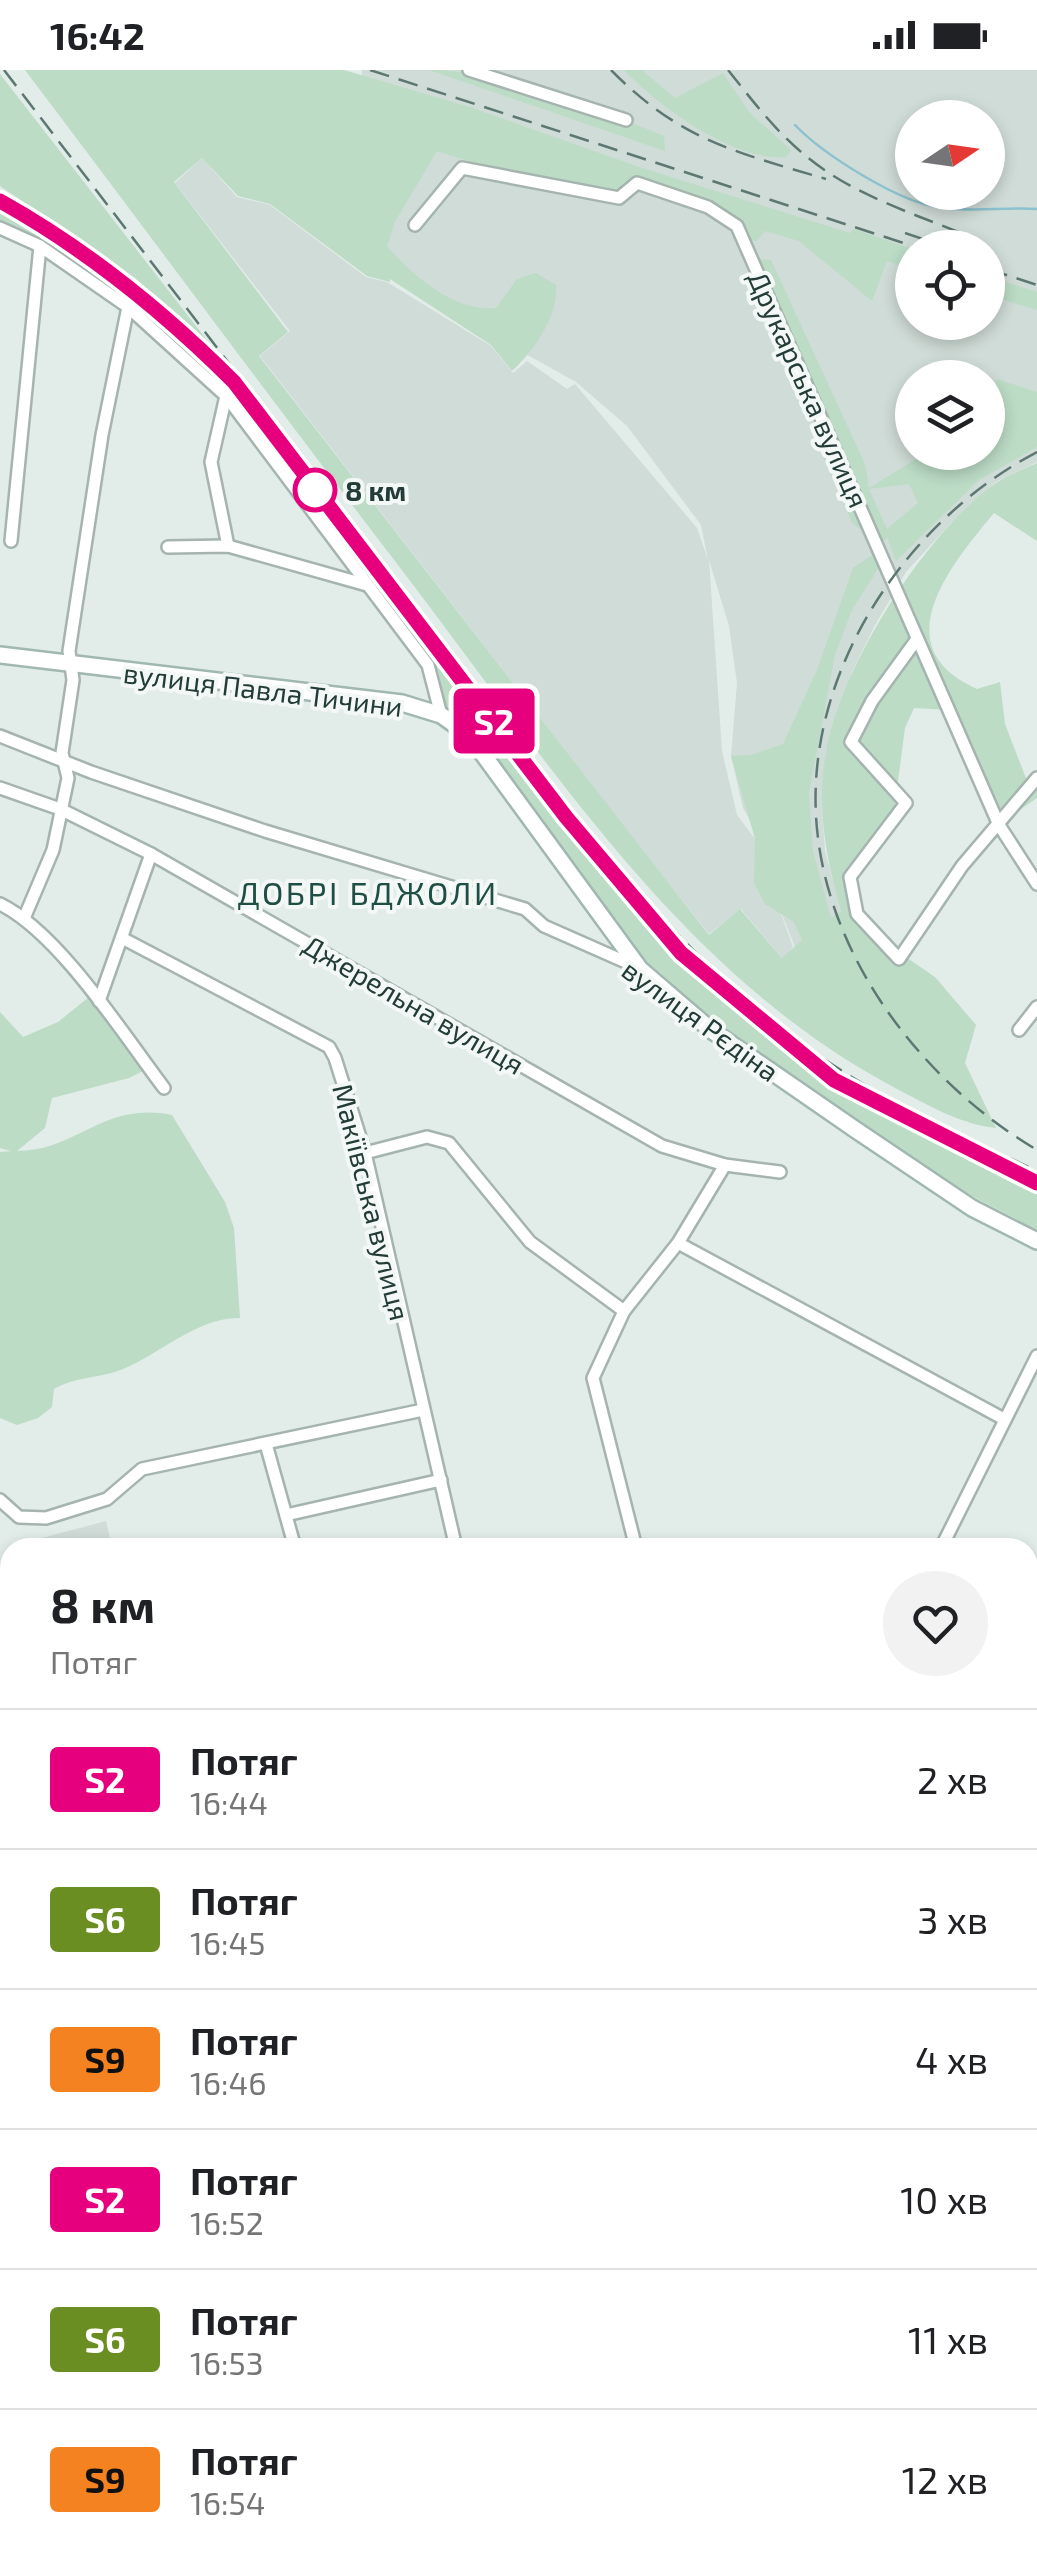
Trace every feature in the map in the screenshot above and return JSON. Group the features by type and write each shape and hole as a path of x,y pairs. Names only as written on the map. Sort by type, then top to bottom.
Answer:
{"main road":[{"name":"вулиця Павла Тичини","path":"0,654 402,704 441,716 469,735 640,968"},
{"name":"вулиця Рєдіна","path":"640,968 712,1030 856,1130 972,1208 1037,1242"}],"street":[{"path":"469,70 626,120"},
{"name":"Друкарська вулиця","path":"415,225 462,168 619,198 636,183 728,218 745,241 999,824 1037,884"},
{"path":"0,228 40,246 128,307 226,396 428,664 441,716"},
{"path":"11,541 40,246"},
{"path":"25,916 52,850 68,778 64,760 70,651 102,435 128,307"},
{"path":"226,396 212,462 228,546"},
{"path":"168,548 228,546 367,585"},
{"path":"917,639 872,702 851,742 906,803 850,878 857,914 899,959 962,866 999,824 1000,816 1037,778"},
{"name":"вулиця Рєдіна","path":"0,736 265,832 525,909 544,926 640,968"},
{"name":"Джерельна вулиця","path":"0,788 60,809 151,854 662,1146 725,1165 780,1172"},
{"path":"98,1001 151,854"},
{"path":"0,904 25,916 98,1001 164,1088"},
{"name":"Макіївська вулиця","path":"122,938 329,1048 365,1153 454,1538"},
{"path":"1019,1030 1037,1007"},
{"path":"365,1153 427,1137 449,1142 530,1242 624,1311"},
{"path":"633,1538 593,1378 624,1311 678,1243 725,1165"},
{"path":"678,1243 1004,1419"},
{"path":"946,1538 1037,1356"},
{"path":"0,1500 19,1517 46,1518 107,1500 142,1469 423,1410"},
{"path":"266,1444 292,1538"},
{"path":"286,1515 441,1480"}],"shaded area":[{"path":"362,70 1037,70 1037,462 996,482 951,523 906,572 874,627 853,670 826,751 822,809 825,851 841,911 795,947 775,897 793,947 783,959 741,909 709,934 655,866 260,356 290,331 175,183 202,158 237,197 270,205 366,277 387,282 491,346 513,373 527,361 567,389 575,384 697,528 708,560 701,525 627,426 576,382 385,275 361,178","holes":["709,560 729,626 737,683 731,756 743,808 758,834 756,855 755,839 737,815 722,751"]},
{"path":"106,1521 110,1538 42,1538"}],"green space":[{"path":"25,70 344,70 473,108 639,167 850,233 854,229 895,243 895,264 887,261 872,301 799,241 765,231 757,241 745,241 728,218 637,183 602,203 437,151 396,220 387,246 422,280 465,305 496,308 517,279 536,273 556,285 553,308 543,332 512,371 491,345 390,279 367,276 270,204 238,196 202,158 174,182 288,332 259,356 709,935 740,909 782,958 802,940 794,922 765,904 754,883 755,839 731,756 751,755 783,744 817,670 853,568 880,550 883,561 852,610 835,655 809,793 813,851 831,918 841,911 827,852 822,792 826,752 849,681 890,604 942,534 996,483 1037,463 1037,541 994,513 945,580 929,629 934,651 949,672 977,689 1000,682 1005,724 1027,781 1037,771 1037,798 1011,816 994,814 948,710 914,708 905,728 894,811 868,842 850,877 855,900 881,940 935,977 976,1025 965,1063 996,1128 970,1123 899,1090 821,1043 749,987 683,924 563,785"},
{"path":"429,70 488,76 579,102 664,136 665,151"},
{"path":"624,70 642,70 675,98 723,73 750,113 791,150 786,157 765,156 721,141 677,115"},
{"path":"0,74 227,366 135,278 0,186"},
{"path":"0,204 65,244 125,289 238,390 655,928 785,1047 877,1108 1037,1183 1037,1230 951,1185 750,1051 643,967 469,735 441,715 428,665 226,398 128,307 0,228"},
{"path":"759,259 771,260 865,464 869,488 898,470 997,470 979,480 896,561 887,537 881,545 852,523 816,440 830,427","holes":["909,484 918,503 887,529 869,489"]},
{"path":"1005,282 1037,292 1037,310 1005,300"},
{"path":"1005,382 1037,392 1037,447 1005,465"},
{"path":"89,997 149,1068 129,1078 52,1098 45,1128 17,1151 57,1143 127,1115 172,1115 225,1202 234,1228 240,1318 207,1324 115,1372 61,1385 54,1389 52,1407 38,1418 17,1425 0,1418 0,1152 11,1151 0,1148 0,1012 23,1037 58,1022"}],"waterway":[{"path":"795,125 864,176 926,205 1037,209"}],"railway":[{"path":"4,70 603,851 655,910 739,993 833,1065 907,1108 1037,1171"},
{"path":"370,70 895,240"},
{"path":"611,70 661,113 710,141 826,179"},
{"path":"728,70 785,137 824,170 886,203 953,230"},
{"path":"0,200 99,262 215,362"},
{"path":"1005,275 1037,285"},
{"path":"1037,452 988,483 943,520 903,564 869,613 843,666 825,721 816,779 818,838 827,886 865,976 924,1057 959,1092 1037,1150"}],"train":[{"name":"S2","path":"0,201 48,227 99,262 178,326 234,382 566,817 681,953 802,1058 834,1080 1037,1183"}],"place":[{"name":"8 км","path":"315,490"}],"district":[{"name":"ДОБРІ БДЖОЛИ","path":"368,892"}]}
